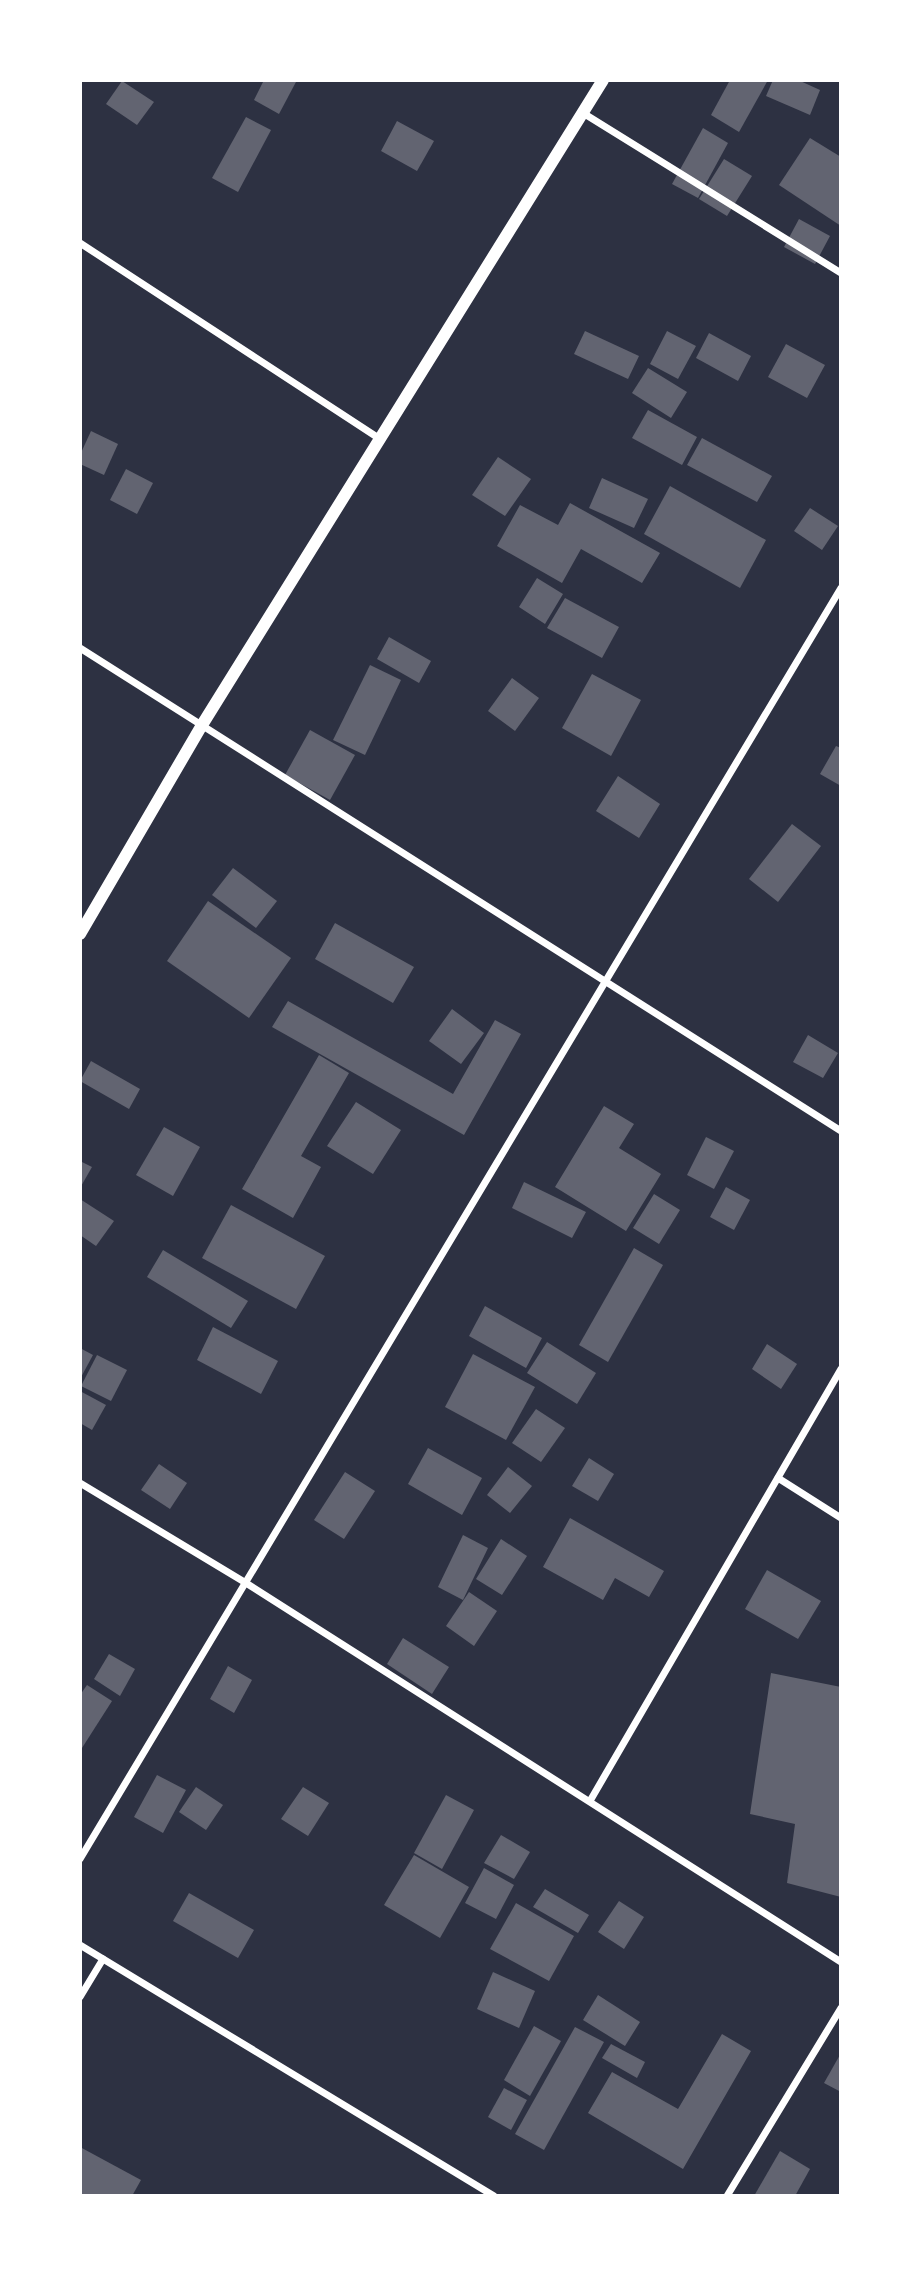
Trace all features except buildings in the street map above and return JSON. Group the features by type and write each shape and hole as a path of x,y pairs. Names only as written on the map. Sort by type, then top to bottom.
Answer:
{"street":[{"path":"80,934 202,725 603,80"},
{"path":"583,113 841,272"},
{"path":"80,243 380,439"},
{"path":"80,1859 841,588"},
{"path":"80,648 841,1131"},
{"path":"590,1801 841,1369"},
{"path":"778,1478 841,1518"},
{"path":"80,1483 246,1583 841,1962"},
{"path":"80,1945 494,2196"},
{"path":"80,1997 103,1959"},
{"path":"727,2196 841,2008"}]}
